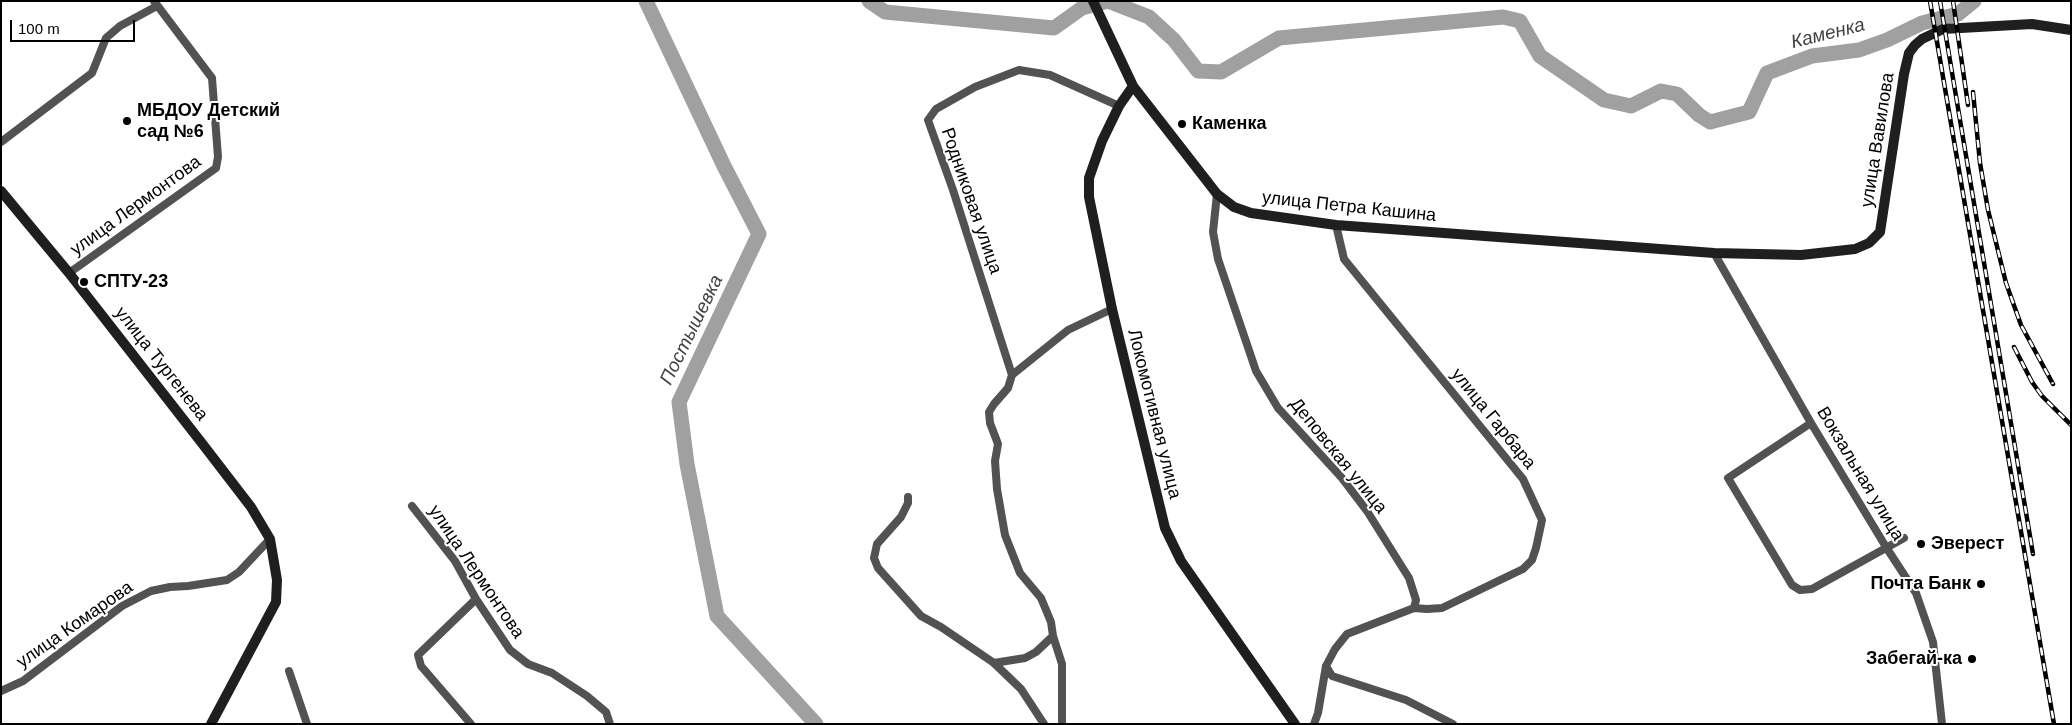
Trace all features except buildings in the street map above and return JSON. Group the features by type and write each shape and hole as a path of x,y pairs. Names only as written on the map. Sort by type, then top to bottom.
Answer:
{"street":[{"name":"улица Петра Кашина","path":"1093,1 1133,86 1216,194 1234,206 1250,213 1336,225 1714,253"},
{"path":"1,142 92,73 106,38 120,26 156,4"},
{"name":"улица Лермонтова","path":"69,273 216,168 218,157 212,78 156,4"},
{"name":"улица Вавилова","path":"1714,253 1801,255 1855,249 1869,243 1880,232 1904,74 1909,53 1914,44 1943,29 2032,24 2071,30"},
{"name":"Родниковая улица","path":"1012,375 953,190 928,120 936,109 975,86 1019,70 1050,75 1118,106"},
{"name":"Локомотивная улица","path":"1133,86 1118,106 1102,141 1089,178 1089,197 1112,309 1165,528 1181,561 1295,724"},
{"name":"улица Тургенева","path":"1,191 69,273 251,507 270,539"},
{"name":"Деповская улица","path":"1216,194 1214,232 1218,259 1256,371 1278,408 1342,478 1368,511 1409,578 1416,600 1414,608"},
{"name":"улица Гарбара","path":"1336,225 1344,259 1523,479 1542,520 1532,560 1523,568 1442,608 1414,608"},
{"name":"Вокзальная улица","path":"1714,253 1811,423 1916,593 1933,642 1942,724"},
{"path":"1062,724 1062,664 1053,636 1051,622 1041,598 1020,574 1005,535 997,489 995,460 998,444 990,423 989,412 1008,388 1012,375 1068,330 1112,309"},
{"path":"1811,423 1728,478 1792,585 1800,590 1812,589 1904,538"},
{"path":"908,496 908,503 901,517 877,544 874,558 878,568 921,616 942,627 994,663 1021,689 1044,724"},
{"name":"улица Лермонтова","path":"412,506 455,561 476,599 510,650 528,664 552,673 587,696 606,712 610,724"},
{"path":"211,724 276,602 277,580 270,539"},
{"name":"улица Комарова","path":"1,691 23,681 122,606 152,591 227,580 239,572 270,539"},
{"path":"471,724 421,666 418,655 476,599"},
{"path":"1314,724 1318,713 1326,666 1335,649 1347,634 1414,608"},
{"path":"994,663 1025,658 1036,652 1053,636"},
{"path":"1326,666 1332,676 1406,700 1453,724"},
{"path":"289,670 307,724"}],"waterway":[{"name":"Постышевка","path":"646,1 724,166 759,234 679,402 687,464 717,616 816,724"},
{"name":"Каменка","path":"869,1 885,12 1054,28 1082,8 1108,1 1149,17 1174,40 1198,71 1221,72 1279,38 1503,17 1520,21 1540,56 1604,100 1631,106 1661,91 1677,94 1699,115 1710,122 1749,112 1767,73 1812,56 1859,50 1887,40 1922,23 1958,14 1974,1"}],"railway":[{"path":"1930,1 2054,724"},
{"path":"1940,1 2033,554"},
{"path":"1953,1 1968,105"},
{"path":"1973,92 1980,163 1988,210 2006,283 2021,325 2053,384"},
{"path":"2014,347 2032,382 2042,396 2071,425"}],"place":[{"name":"МБДОУ Детский сад №6","path":"127,121"},
{"name":"Каменка","path":"1182,124"},
{"name":"СПТУ-23","path":"84,282"},
{"name":"Эверест","path":"1921,544"},
{"name":"Почта Банк","path":"1981,584"},
{"name":"Забегай-ка","path":"1972,659"}]}
